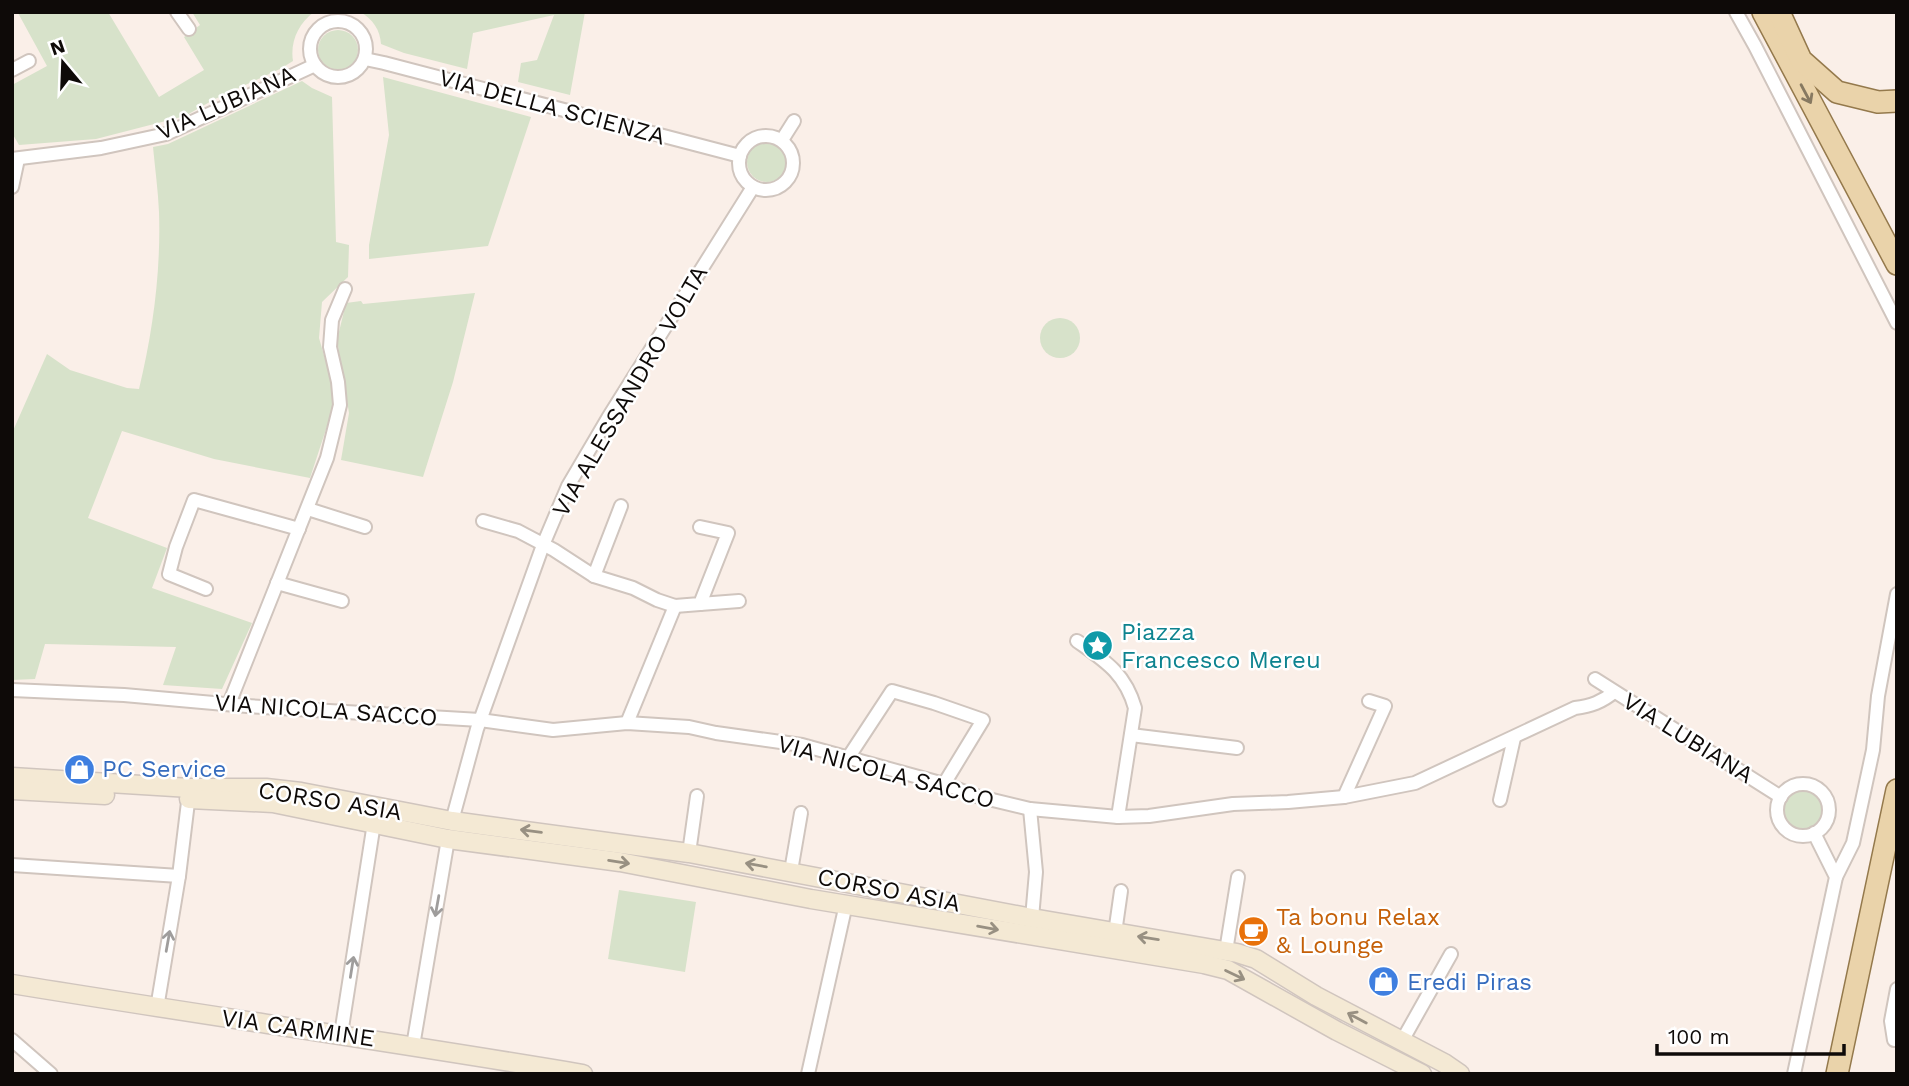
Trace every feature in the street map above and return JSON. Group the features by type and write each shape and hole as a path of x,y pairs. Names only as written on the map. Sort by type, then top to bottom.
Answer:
{"main road":[{"path":"1763,12 1897,264"},
{"path":"1779,12 1801,60 1837,92 1878,102 1897,101"},
{"path":"1837,1074 1897,790"}],"street":[{"path":"177,12 188,29"},
{"path":"1736,12 1897,323"},
{"path":"344,22 360,32 365,40 365,59 354,72 341,77 329,75 315,65 311,48 313,38 326,24 344,22"},
{"name":"VIA DELLA SCIENZA","path":"365,59 740,156"},
{"path":"12,70 29,61"},
{"name":"VIA LUBIANA","path":"15,159 101,148 166,134 315,65"},
{"path":"782,139 794,121"},
{"path":"765,135 782,139 793,155 792,174 779,187 770,190 753,187 741,173 739,165 743,148 756,137 765,135"},
{"path":"12,187 15,159"},
{"name":"VIA ALESSANDRO VOLTA","path":"413,1046 450,830 480,720 543,545 568,486 753,187"},
{"path":"229,704 327,458 340,405 330,347 332,320 345,289"},
{"path":"206,589 169,574 194,500 299,529"},
{"path":"594,576 621,506"},
{"path":"308,509 365,527"},
{"path":"483,521 518,531 594,576 633,588 675,606 739,601"},
{"path":"700,527 728,533 700,604"},
{"path":"277,583 342,601"},
{"path":"1794,1074 1836,877 1853,843 1870,763 1878,696 1897,594"},
{"path":"627,723 675,606"},
{"path":"1077,640 1119,674 1135,708 1118,817"},
{"name":"VIA LUBIANA","path":"1595,679 1780,797"},
{"name":"VIA NICOLA SACCO","path":"12,690 124,695 480,720 553,730 627,723 689,727 802,745 1030,809 1118,817 1149,816 1233,804 1344,797 1415,783 1575,708 1602,702 1614,692"},
{"path":"848,758 892,691 983,720 944,784"},
{"path":"1344,797 1385,706 1369,701"},
{"path":"1131,735 1237,748"},
{"path":"1500,800 1514,738"},
{"path":"1794,785 1811,785 1819,789 1828,803 1827,821 1814,833 1798,835 1784,827 1777,813 1780,797 1794,785"},
{"path":"14,787 189,794 180,876 157,1008"},
{"name":"CORSO ASIA","path":"189,794 267,788 301,792 450,830 811,899 1204,964 1228,970 1337,1031 1422,1074"},
{"name":"CORSO ASIA","path":"189,794 273,803 374,823 689,853 1032,918 1237,953 1255,960 1460,1074"},
{"path":"689,853 697,796"},
{"path":"1030,809 1036,872 1032,918"},
{"path":"791,871 801,813"},
{"path":"341,1034 374,823"},
{"path":"1814,833 1836,877"},
{"path":"12,865 180,876"},
{"path":"1226,951 1238,877"},
{"path":"1115,933 1121,891"},
{"path":"808,1074 846,904"},
{"path":"1402,1041 1451,954"},
{"name":"VIA CARMINE","path":"12,984 341,1034 540,1070 571,1073"},
{"path":"1894,1041 1891,1021 1897,989"},
{"path":"1306,1013 1316,996"},
{"path":"12,1040 51,1074"}],"green space":[{"path":"19,12 108,12 159,97 204,70 184,37 200,25 192,12 314,12 296,34 293,61 185,116 96,139 19,145 12,133 12,85 47,66"},
{"path":"360,12 585,12 570,95 518,82 521,63 537,60 554,15 473,33 467,69 404,53 381,44 375,25"},
{"path":"338,30 352,36 358,50 352,64 338,70 324,64 318,50 324,36"},
{"path":"383,77 531,117 488,246 369,259 369,245 389,135"},
{"path":"302,81 332,97 336,242 349,245 348,277 322,302 319,338 334,390 333,408 310,478 214,459 122,431 88,518 167,548 152,588 252,623 222,689 163,685 176,647 45,644 35,679 12,680 12,433 47,354 70,370 127,388 139,389 152,323 159,256 159,212 153,147 168,144"},
{"path":"767,142 781,148 787,162 781,176 767,182 753,176 747,162 753,148"},
{"path":"475,293 453,382 423,477 341,460 349,413 337,340 346,303 361,301 363,304"},
{"path":"1060,318 1074,324 1080,338 1074,352 1060,358 1046,352 1040,338 1046,324"},
{"path":"1803,789 1817,795 1823,809 1817,823 1803,829 1789,823 1783,809 1789,795"},
{"path":"619,890 696,902 685,972 608,959"}],"place":[{"name":"Piazza Francesco Mereu","path":"1098,646"},
{"name":"PC Service","path":"79,769"},
{"name":"Ta bonu Relax & Lounge","path":"1253,931"},
{"name":"Eredi Piras","path":"1384,982"}]}
